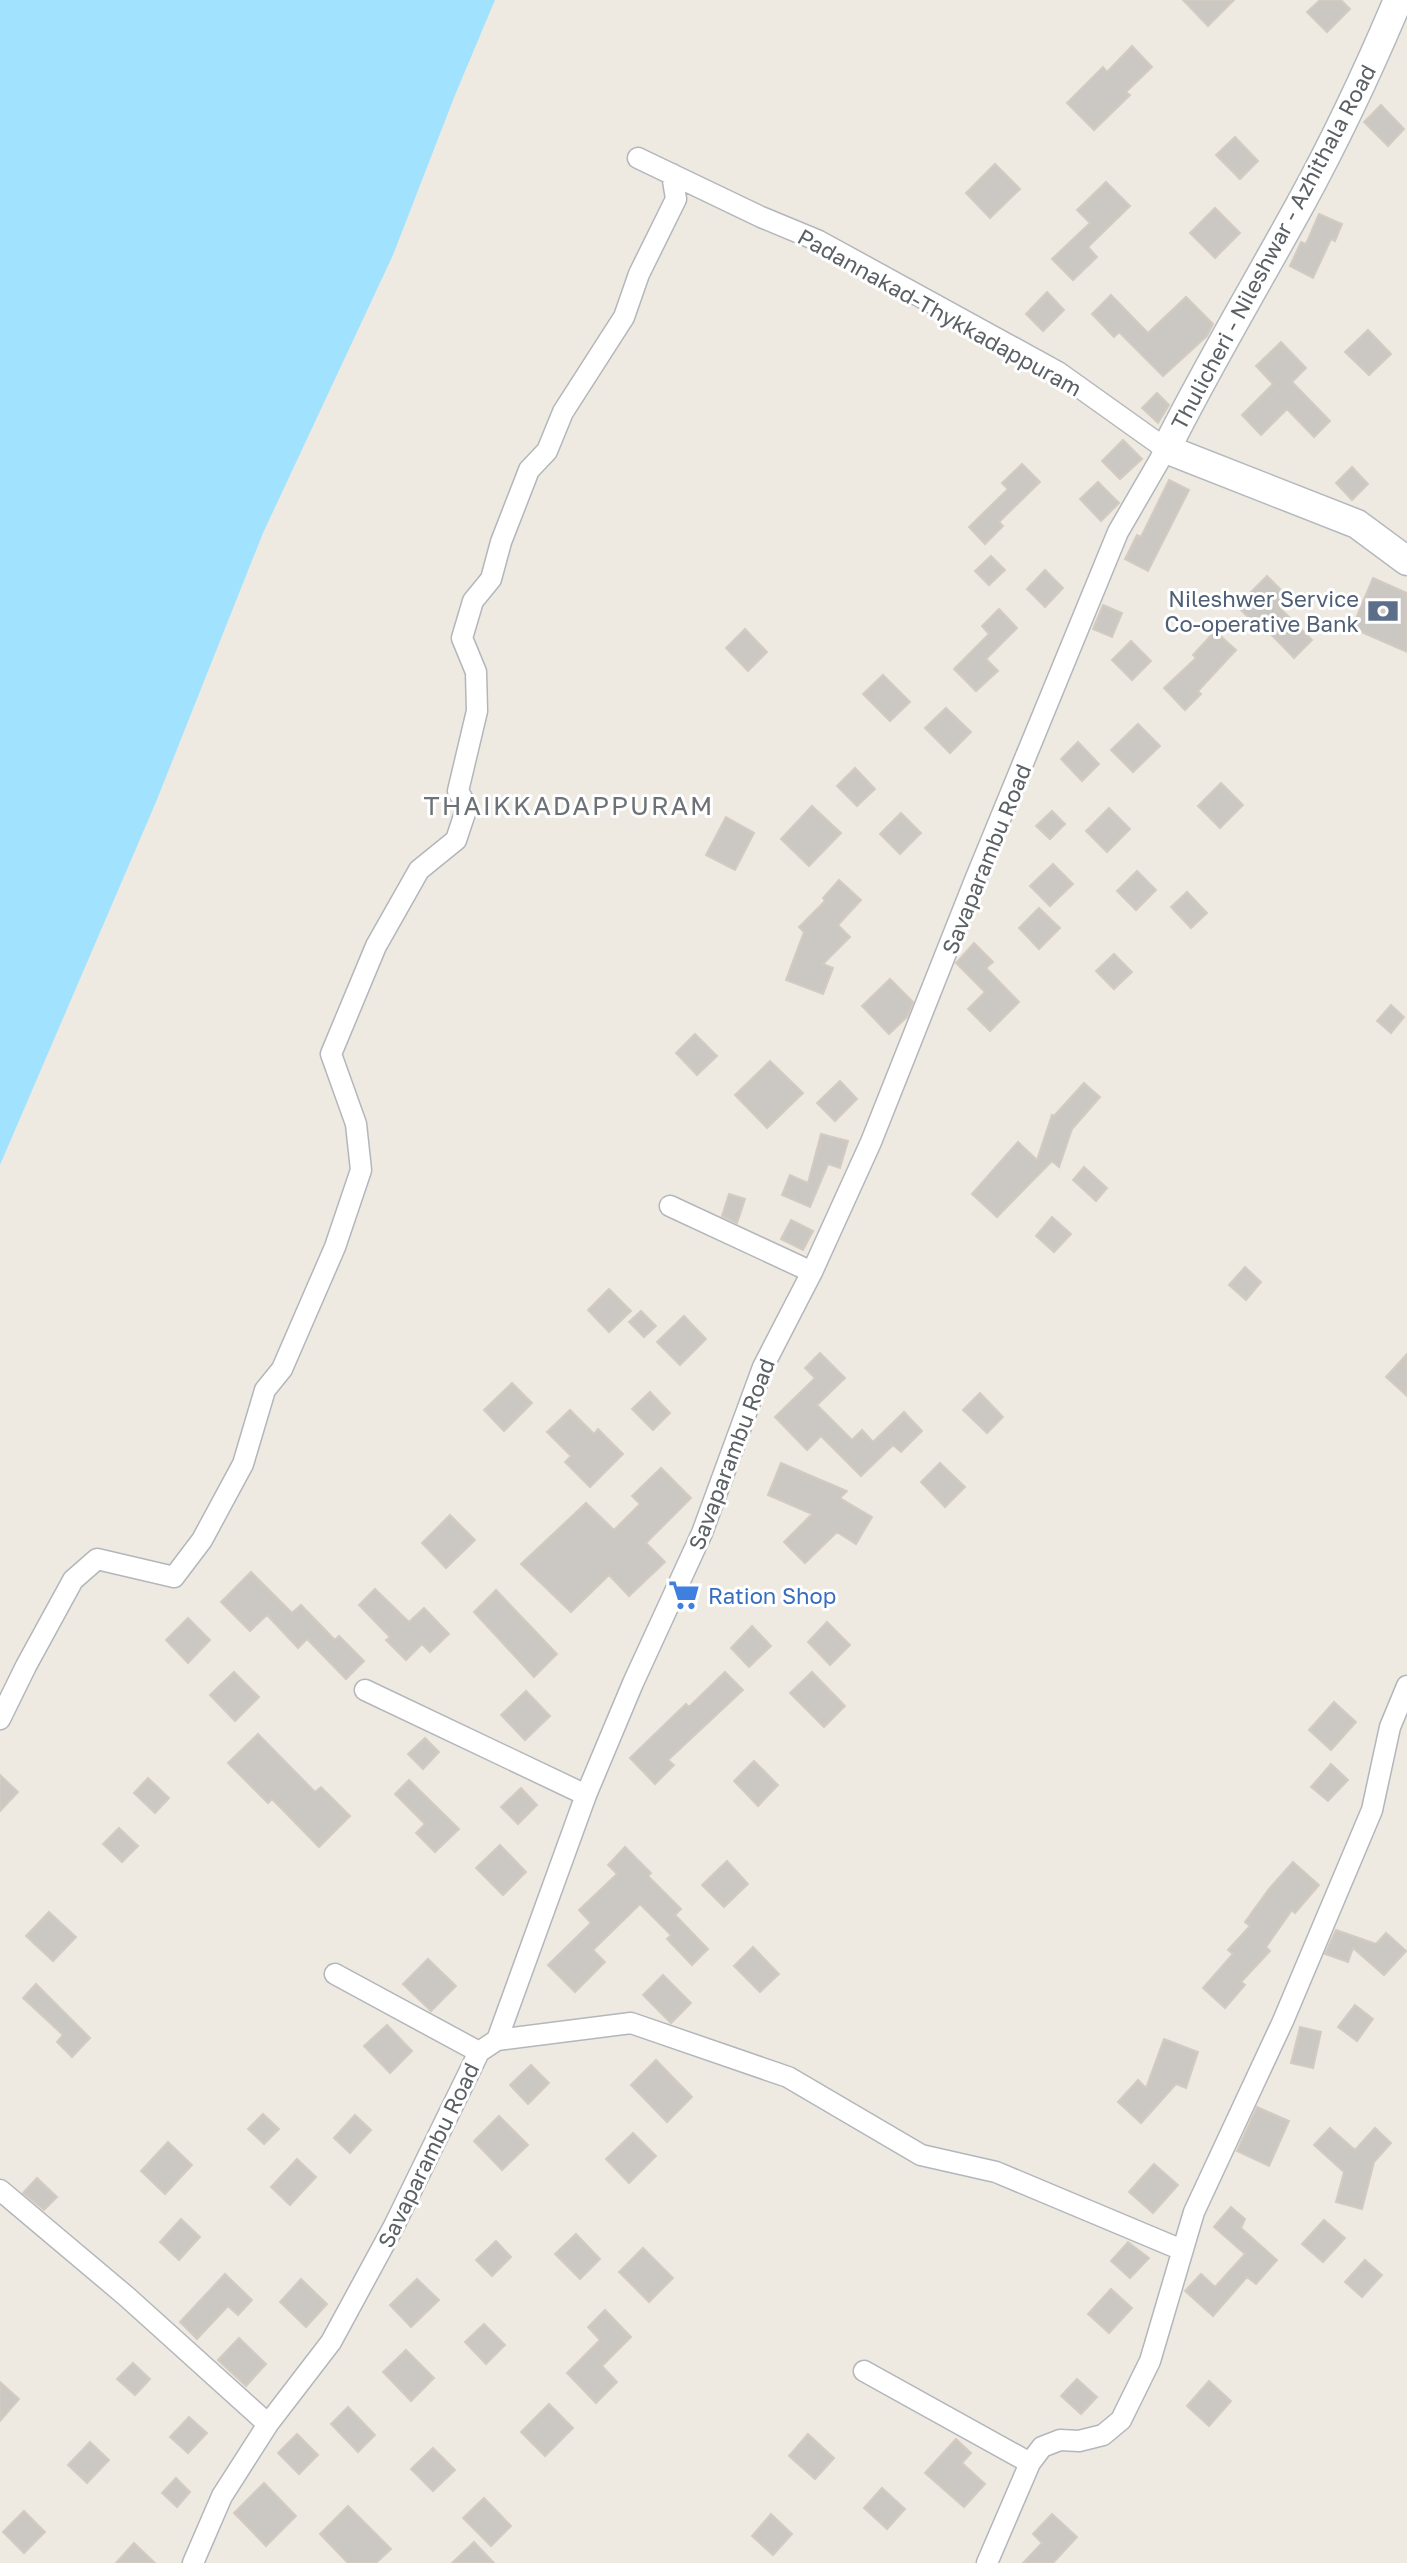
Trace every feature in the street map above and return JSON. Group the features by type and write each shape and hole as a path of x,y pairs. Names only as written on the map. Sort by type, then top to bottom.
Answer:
{"main road":[{"name":"Thulicheri - Nileshwar - Azhithala Road","path":"1166,449 1302,201 1367,74 1398,0"},
{"name":"Padannakad-Thykkadappuram","path":"1166,449 1357,524 1407,561"}],"street":[{"name":"Padannakad-Thykkadappuram","path":"638,158 819,241 1058,372 1166,449"},
{"path":"0,1719 73,1580 97,1559 174,1577 202,1540 243,1464 265,1390 282,1369 335,1247 361,1170 356,1124 331,1054 376,946 419,870 456,840 467,807 458,791 477,711 476,672 462,638 473,601 491,579 501,542 529,470 547,451 563,412 624,317 639,274 676,199 672,174"},
{"name":"Savaparambu Road","path":"193,2563 222,2496 268,2424 331,2342 394,2226 479,2052 497,2040 586,1795 702,1533 763,1367 812,1272 871,1142 1118,532 1166,449"},
{"path":"670,1206 812,1272"},
{"path":"987,2563 1030,2463 1042,2447 1060,2440 1079,2441 1103,2435 1121,2420 1150,2361 1194,2212 1283,2021 1372,1810 1390,1727 1407,1686"},
{"path":"365,1690 586,1795"},
{"path":"335,1974 479,2052"},
{"path":"497,2040 631,2023 788,2077 921,2155 996,2172 1182,2250"},
{"path":"0,2190 126,2296 268,2424"},
{"path":"864,2371 1030,2463"}],"water":[{"path":"0,0 495,0 393,255 263,533 156,802 0,1165"}],"building":[{"path":"1183,0 1234,0 1208,26"},
{"path":"1320,0 1341,0 1350,9 1327,32 1307,12"},
{"path":"1132,46 1152,67 1126,92 1130,95 1094,130 1067,103 1103,67 1107,72"},
{"path":"1381,105 1404,129 1388,146 1364,122"},
{"path":"1235,137 1258,161 1240,179 1216,155"},
{"path":"995,164 1020,189 990,218 966,193"},
{"path":"1106,182 1130,206 1088,247 1097,257 1073,280 1052,259 1090,223 1077,210"},
{"path":"1215,208 1240,233 1215,258 1190,233"},
{"path":"1319,214 1342,224 1335,241 1331,239 1313,278 1290,266 1301,242 1306,244"},
{"path":"1047,292 1064,310 1043,331 1026,314"},
{"path":"1111,295 1148,333 1186,297 1213,324 1207,336 1163,376 1119,332 1114,337 1092,314"},
{"path":"1368,330 1391,354 1369,375 1345,352"},
{"path":"1281,342 1306,368 1292,382 1330,421 1314,437 1287,409 1261,435 1242,415 1273,384 1256,366"},
{"path":"1157,393 1169,405 1158,423 1142,408"},
{"path":"1123,440 1142,459 1120,479 1102,461"},
{"path":"1022,464 1040,482 999,522 1003,526 985,544 969,527 1008,489 1002,483"},
{"path":"1352,467 1368,484 1352,500 1336,483"},
{"path":"1169,480 1189,490 1148,571 1125,559 1137,535 1141,537"},
{"path":"1098,482 1119,503 1101,521 1080,499"},
{"path":"991,556 1005,570 989,585 975,571"},
{"path":"1045,570 1063,588 1045,607 1027,589"},
{"path":"1267,576 1290,599 1281,609 1312,640 1294,658 1263,626 1260,629 1237,606"},
{"name":"Nileshwer Service Co-operative Bank","path":"1373,578 1407,593 1407,652 1352,628"},
{"path":"1103,605 1122,613 1112,637 1093,629"},
{"path":"999,609 1017,628 986,659 998,671 976,691 954,669 989,634 982,626"},
{"path":"745,629 767,652 748,671 726,648"},
{"path":"1215,631 1236,650 1198,691 1201,694 1185,710 1164,688 1196,658 1193,655"},
{"path":"1131,641 1151,661 1132,680 1112,660"},
{"path":"883,675 910,702 890,721 863,694"},
{"path":"946,708 971,732 950,753 925,728"},
{"path":"1138,724 1160,746 1133,772 1111,750"},
{"path":"1078,742 1099,764 1082,781 1061,759"},
{"path":"855,768 875,789 857,806 837,786"},
{"path":"1221,783 1243,805 1220,828 1198,806"},
{"path":"812,806 841,833 809,866 781,839"},
{"path":"1109,808 1130,829 1107,852 1086,831"},
{"path":"1052,811 1065,824 1050,839 1036,826"},
{"path":"901,813 921,833 900,854 880,834"},
{"path":"726,817 754,833 735,870 706,855"},
{"path":"1053,864 1073,884 1050,906 1030,886"},
{"path":"1137,871 1156,890 1136,910 1117,891"},
{"path":"839,880 861,900 838,925 850,937 823,964 833,968 823,994 786,980 804,932 799,927 825,901 823,898"},
{"path":"1187,892 1207,913 1191,928 1171,907"},
{"path":"1039,908 1060,928 1039,949 1019,928"},
{"path":"974,943 993,962 986,968 1019,1002 990,1031 968,1009 985,992 956,963"},
{"path":"1114,954 1132,972 1114,989 1096,971"},
{"path":"890,979 913,1002 907,1017 889,1034 862,1006"},
{"path":"1391,1005 1404,1017 1391,1033 1377,1021"},
{"path":"695,1034 717,1056 697,1075 676,1053"},
{"path":"770,1061 803,1093 767,1128 735,1095"},
{"path":"840,1081 857,1099 835,1121 817,1103"},
{"path":"1084,1083 1100,1097 1072,1129 1059,1167 1052,1161 997,1217 972,1194 1018,1142 1037,1160 1052,1115"},
{"path":"821,1134 848,1141 840,1168 828,1164 810,1207 782,1195 790,1175 808,1183"},
{"path":"1084,1167 1107,1188 1096,1201 1073,1180"},
{"path":"729,1194 745,1199 737,1223 722,1216"},
{"path":"1052,1217 1071,1234 1054,1252 1036,1236"},
{"path":"791,1220 813,1231 803,1250 781,1239"},
{"path":"1245,1267 1261,1282 1246,1300 1229,1285"},
{"path":"609,1289 631,1311 609,1332 588,1310"},
{"path":"641,1311 656,1326 644,1337 629,1322"},
{"path":"684,1316 706,1339 680,1365 657,1342"},
{"path":"820,1353 845,1378 817,1405 852,1440 862,1430 873,1442 904,1412 922,1431 901,1452 893,1445 861,1476 821,1436 807,1450 775,1417 815,1378 805,1368"},
{"path":"1407,1354 1407,1396 1386,1377"},
{"path":"512,1383 532,1403 504,1431 484,1410"},
{"path":"650,1392 670,1413 653,1430 632,1409"},
{"path":"980,1393 1003,1417 987,1433 963,1410"},
{"path":"570,1410 594,1434 598,1429 623,1454 590,1487 565,1462 571,1456 547,1432"},
{"path":"781,1463 847,1491 840,1498 872,1517 856,1544 837,1532 805,1563 784,1542 812,1514 768,1495"},
{"path":"940,1463 965,1487 945,1507 921,1482"},
{"path":"661,1468 691,1498 646,1543 665,1562 629,1596 609,1575 571,1612 521,1564 586,1503 614,1530 640,1504 632,1496"},
{"path":"450,1515 475,1540 446,1568 422,1543"},
{"path":"251,1572 292,1613 301,1605 335,1640 339,1636 364,1661 346,1679 307,1639 298,1648 267,1615 250,1631 221,1602"},
{"path":"375,1589 409,1622 424,1608 449,1634 430,1652 422,1644 406,1660 386,1640 390,1637 359,1605"},
{"path":"496,1590 557,1654 534,1677 474,1612"},
{"path":"188,1618 210,1640 188,1663 166,1640"},
{"path":"827,1622 850,1645 830,1665 808,1642"},
{"path":"752,1626 771,1646 749,1667 731,1648"},
{"path":"234,1672 259,1697 235,1721 210,1695"},
{"path":"725,1672 743,1690 668,1760 674,1765 655,1784 630,1758 686,1704 689,1707"},
{"path":"812,1672 845,1706 824,1727 790,1693"},
{"path":"526,1691 550,1716 525,1740 501,1715"},
{"path":"1334,1702 1356,1722 1331,1750 1309,1730"},
{"path":"258,1734 315,1792 321,1787 350,1816 319,1847 272,1799 268,1803 228,1763"},
{"path":"425,1738 439,1752 423,1769 408,1754"},
{"path":"754,1761 778,1785 758,1806 734,1781"},
{"path":"1331,1764 1348,1780 1328,1801 1311,1787"},
{"path":"0,1775 18,1792 0,1811"},
{"path":"148,1778 169,1798 155,1813 134,1793"},
{"path":"409,1780 459,1829 435,1852 416,1833 425,1824 395,1794"},
{"path":"521,1788 537,1805 518,1824 501,1807"},
{"path":"119,1828 138,1846 122,1862 103,1844"},
{"path":"500,1845 526,1872 503,1895 476,1868"},
{"path":"625,1847 681,1909 675,1915 708,1949 692,1965 667,1939 671,1935 640,1904 593,1950 605,1962 575,1992 548,1965 591,1923 579,1910 617,1874 608,1865"},
{"path":"727,1861 748,1884 724,1907 702,1885"},
{"path":"1293,1862 1319,1885 1295,1913 1292,1910 1266,1947 1270,1951 1241,1982 1245,1985 1225,2008 1203,1988 1233,1954 1228,1950 1250,1926 1245,1922"},
{"path":"49,1912 76,1937 53,1961 26,1936"},
{"path":"1336,1930 1376,1944 1386,1933 1406,1951 1384,1975 1353,1948 1348,1962 1325,1954"},
{"path":"753,1947 779,1974 760,1992 734,1966"},
{"path":"428,1959 456,1986 431,2011 403,1984"},
{"path":"663,1975 691,2003 671,2023 643,1995"},
{"path":"36,1984 90,2038 72,2057 57,2042 63,2035 23,1998"},
{"path":"1355,2005 1373,2019 1357,2041 1338,2027"},
{"path":"387,2025 412,2051 390,2073 364,2046"},
{"path":"1300,2027 1321,2032 1313,2068 1291,2063"},
{"path":"1164,2039 1198,2052 1186,2088 1176,2084 1141,2123 1118,2102 1138,2080 1146,2088"},
{"path":"656,2060 692,2097 667,2122 631,2085"},
{"path":"531,2065 549,2083 528,2104 510,2085"},
{"path":"1257,2107 1289,2121 1269,2166 1237,2151"},
{"path":"263,2114 279,2129 264,2144 248,2129"},
{"path":"355,2115 371,2130 350,2153 334,2138"},
{"path":"499,2116 528,2145 502,2170 474,2141"},
{"path":"1330,2128 1355,2150 1375,2128 1391,2143 1374,2162 1362,2209 1336,2202 1344,2172 1314,2145"},
{"path":"633,2133 656,2156 629,2183 606,2159"},
{"path":"168,2142 192,2165 165,2194 141,2171"},
{"path":"297,2159 316,2177 290,2205 271,2187"},
{"path":"1154,2164 1178,2185 1153,2213 1129,2192"},
{"path":"37,2178 57,2197 44,2210 23,2193"},
{"path":"1231,2207 1245,2219 1241,2228 1277,2260 1256,2284 1247,2277 1213,2316 1185,2291 1201,2274 1215,2287 1245,2254 1214,2227"},
{"path":"181,2219 200,2237 179,2260 160,2242"},
{"path":"1324,2220 1345,2238 1323,2262 1302,2244"},
{"path":"576,2234 600,2259 580,2279 555,2254"},
{"path":"496,2241 511,2257 492,2276 476,2260"},
{"path":"1128,2242 1149,2258 1130,2278 1111,2261"},
{"path":"643,2248 673,2278 649,2302 619,2272"},
{"path":"1365,2260 1382,2275 1362,2297 1345,2282"},
{"path":"225,2274 252,2300 238,2315 228,2306 197,2339 180,2322"},
{"path":"301,2279 327,2304 306,2327 280,2302"},
{"path":"417,2279 439,2300 411,2327 390,2305"},
{"path":"1111,2289 1132,2308 1109,2333 1088,2314"},
{"path":"605,2310 631,2337 602,2366 617,2382 596,2403 567,2373 600,2340 588,2327"},
{"path":"484,2324 505,2345 486,2364 465,2342"},
{"path":"239,2338 266,2364 246,2386 218,2360"},
{"path":"406,2350 434,2378 411,2401 383,2372"},
{"path":"133,2363 150,2379 135,2395 117,2379"},
{"path":"1077,2379 1097,2397 1081,2414 1061,2396"},
{"path":"1209,2381 1231,2401 1209,2426 1187,2406"},
{"path":"0,2382 19,2399 0,2421"},
{"path":"549,2404 573,2428 545,2456 521,2432"},
{"path":"348,2407 375,2435 358,2452 331,2424"},
{"path":"189,2417 207,2433 188,2453 170,2437"},
{"path":"297,2434 318,2455 299,2474 278,2453"},
{"path":"808,2434 834,2458 815,2479 789,2456"},
{"path":"956,2439 971,2453 962,2463 985,2484 964,2507 925,2473"},
{"path":"90,2442 109,2460 87,2483 68,2465"},
{"path":"433,2448 455,2470 433,2491 411,2469"},
{"path":"176,2478 190,2492 177,2507 162,2493"},
{"path":"264,2483 296,2516 266,2546 234,2513"},
{"path":"882,2488 905,2509 887,2529 864,2508"},
{"path":"484,2498 511,2526 491,2546 463,2518"},
{"path":"348,2506 391,2549 376,2563 348,2563 320,2534"},
{"path":"24,2511 45,2532 24,2553 3,2532"},
{"path":"771,2514 792,2534 773,2555 752,2536"},
{"path":"1052,2514 1077,2537 1053,2563 1023,2563 1042,2543 1033,2534"},
{"path":"474,2542 494,2563 452,2563"},
{"path":"134,2543 155,2563 116,2563"}],"place":[{"name":"Nileshwer Service Co-operative Bank","path":"1383,611"},
{"name":"Ration Shop","path":"684,1595"}],"district":[{"name":"THAIKKADAPPURAM","path":"569,805"}]}
